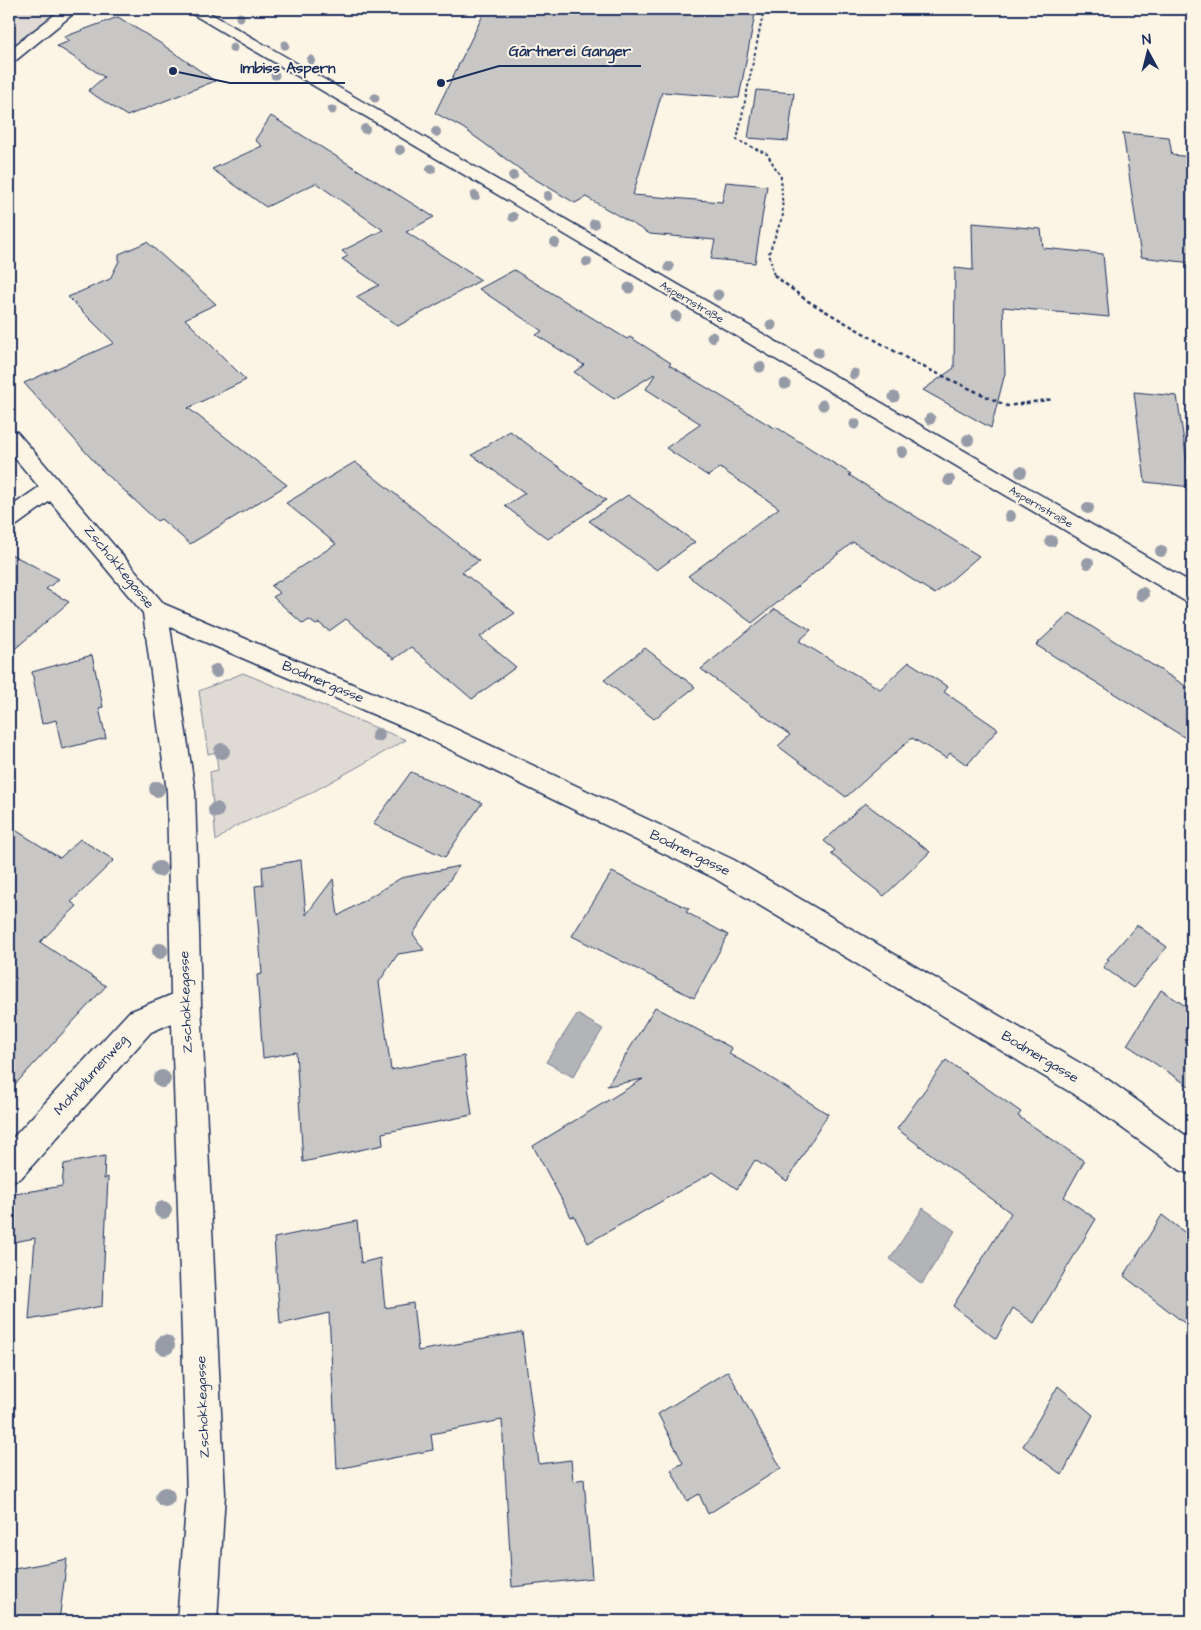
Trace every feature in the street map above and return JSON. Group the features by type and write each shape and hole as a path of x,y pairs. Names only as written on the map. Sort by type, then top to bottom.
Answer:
{"street":[{"path":"9,58 71,9"},
{"name":"Aspernstraße","path":"192,9 1192,594"},
{"name":"Zschokkegasse","path":"9,438 155,610 181,792 186,1003 206,1494 197,1621"},
{"path":"9,519 53,488"},
{"name":"Bodmergasse","path":"155,610 421,724 724,869 1096,1090 1192,1158"},
{"name":"Mohnblumenweg","path":"9,1166 140,1022 186,1003"}],"path":[{"path":"764,9 737,140 767,154 780,177 783,215 769,254 774,276 806,300 916,364 1008,406 1053,399"}],"shaded area":[{"path":"9,9 61,9 9,49"},
{"path":"243,673 406,740 309,794 234,827 216,841 210,772 218,770 216,752 208,754 199,691"},
{"path":"577,1014 603,1029 573,1077 546,1062"},
{"path":"923,1208 955,1231 922,1284 890,1259"}],"building":[{"path":"486,9 756,9 739,98 662,92 633,195 722,202 726,182 767,186 755,263 711,259 715,240 650,234 586,197 575,203 528,175 463,128 435,113"},
{"path":"118,17 215,81 127,116 88,91 104,77 57,46 70,41 64,37"},
{"path":"756,90 794,93 788,141 748,138"},
{"path":"271,116 434,217 406,232 481,280 398,326 356,297 379,285 342,259 348,256 342,251 383,230 316,183 266,207 212,169 262,146 255,140"},
{"path":"1123,133 1169,137 1172,155 1192,157 1192,263 1141,257"},
{"path":"972,223 1041,229 1043,248 1103,254 1109,317 1003,307 1005,373 991,428 923,390 954,368 955,268 973,270"},
{"path":"147,242 216,304 185,319 246,380 188,408 287,485 190,544 161,519 157,521 99,467 24,383 114,343 68,297 110,279 119,261 119,254"},
{"path":"514,270 627,339 630,337 671,363 669,365 774,428 776,427 979,556 935,594 853,542 752,623 688,576 779,508 720,468 708,476 666,448 701,424 646,389 656,373 614,399 574,372 584,365 536,335 542,331 479,289"},
{"path":"1134,392 1177,396 1191,487 1145,482"},
{"path":"510,431 606,500 548,539 505,506 525,493 472,455"},
{"path":"355,462 479,561 462,572 515,613 480,637 516,667 472,699 411,647 394,659 346,619 329,631 319,623 316,625 309,620 303,624 273,597 280,593 271,586 336,544 286,503"},
{"path":"628,495 695,542 657,570 589,521"},
{"path":"9,553 59,579 46,589 69,602 9,654"},
{"path":"775,609 811,630 799,641 880,689 909,662 948,687 944,692 998,729 967,765 950,753 946,758 912,738 846,797 778,746 790,735 701,669"},
{"path":"1070,613 1192,690 1192,742 1036,645"},
{"path":"645,648 695,687 654,719 604,680"},
{"path":"92,655 103,707 99,708 106,738 62,749 56,720 42,724 32,672"},
{"path":"411,772 482,803 445,857 373,824"},
{"path":"865,803 930,852 884,896 831,854 835,850 824,841"},
{"path":"9,826 60,858 80,839 114,860 71,902 77,906 40,942 106,986 9,1091"},
{"path":"301,860 306,915 333,879 338,916 401,878 459,866 413,934 424,950 398,954 379,982 391,1070 464,1056 472,1115 382,1133 383,1145 303,1162 296,1052 263,1058 257,975 262,974 255,886 263,885 262,867"},
{"path":"612,872 689,909 686,912 728,935 694,998 572,936"},
{"path":"1137,925 1167,947 1133,988 1103,967 1109,960 1107,959"},
{"path":"1161,990 1192,1010 1192,1088 1127,1045"},
{"path":"655,1007 732,1048 729,1054 755,1068 828,1114 787,1181 755,1160 737,1189 713,1172 588,1243 574,1216 571,1217 533,1146 643,1079 607,1086"},
{"path":"946,1060 1021,1112 1018,1116 1084,1161 1064,1197 1096,1219 1034,1323 1013,1308 996,1339 953,1306 1011,1213 897,1129"},
{"path":"105,1156 104,1179 108,1177 102,1306 29,1320 35,1238 9,1243 9,1195 62,1186 64,1164"},
{"path":"1162,1215 1192,1238 1192,1329 1124,1276"},
{"path":"357,1221 361,1263 380,1258 385,1308 413,1303 418,1351 522,1332 539,1464 571,1460 573,1481 584,1479 592,1578 512,1587 502,1420 431,1434 433,1450 337,1469 329,1313 280,1324 274,1238"},
{"path":"728,1371 781,1468 708,1514 699,1494 687,1501 671,1470 683,1463 658,1414"},
{"path":"1058,1386 1093,1415 1062,1475 1023,1446"},
{"path":"67,1559 59,1621 9,1621 9,1570"}],"place":[{"name":"Imbiss Aspern","path":"173,71"},
{"name":"Gärtnerei Ganger","path":"441,83"}]}
